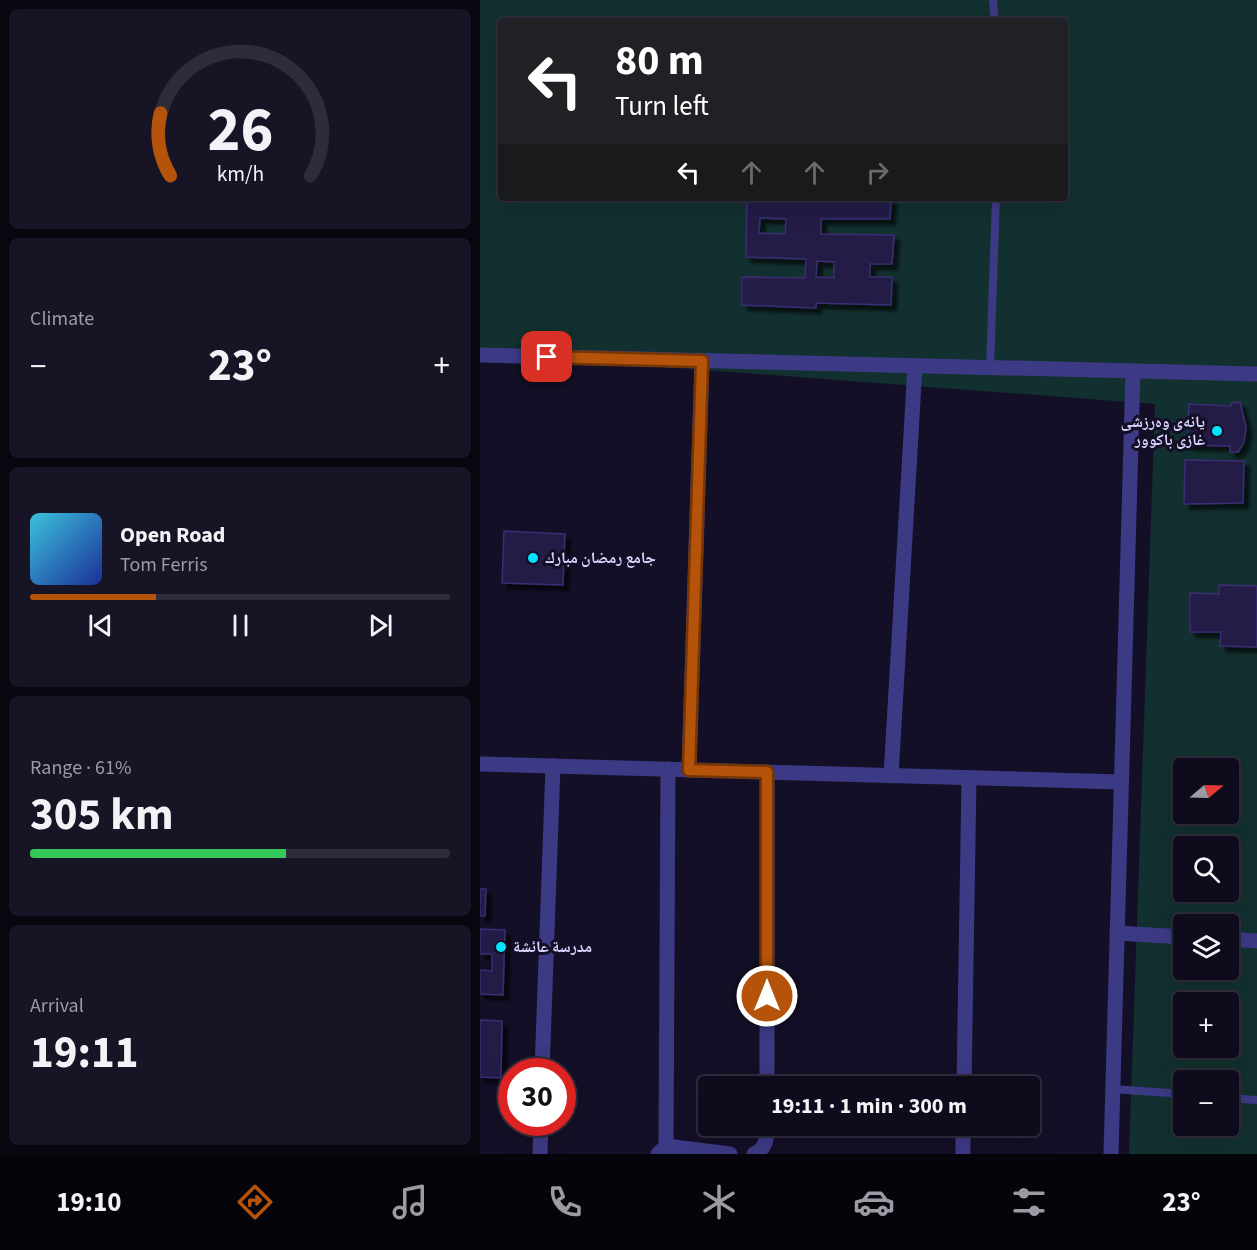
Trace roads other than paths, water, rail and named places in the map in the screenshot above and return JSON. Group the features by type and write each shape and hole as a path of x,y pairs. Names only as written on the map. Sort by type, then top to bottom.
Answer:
{"street":[{"path":"480,355 1257,375"},
{"path":"689,770 702,361"},
{"path":"891,776 915,366"},
{"path":"1111,1154 1133,371"},
{"path":"480,764 1121,782"},
{"path":"542,1058 553,766"},
{"path":"668,769 662,1150 730,1154"},
{"path":"767,772 767,1076"},
{"path":"964,1076 969,778"},
{"path":"1117,933 1173,936"},
{"path":"1239,939 1257,940"},
{"path":"540,1154 541,1136"},
{"path":"754,1154 760,1151 767,1141 767,1136"},
{"path":"963,1136 963,1154"}],"lane":[{"path":"993,0 995,18"},
{"path":"990,368 996,201"},
{"path":"1112,1089 1173,1093"},
{"path":"1239,1099 1257,1100"}],"place":[{"name":"یانەی وەرزشی غازی باکوور","path":"1217,431"},
{"name":"جامع رمضان مبارك","path":"533,558"},
{"name":"مدرسة عائشة","path":"501,947"}]}
